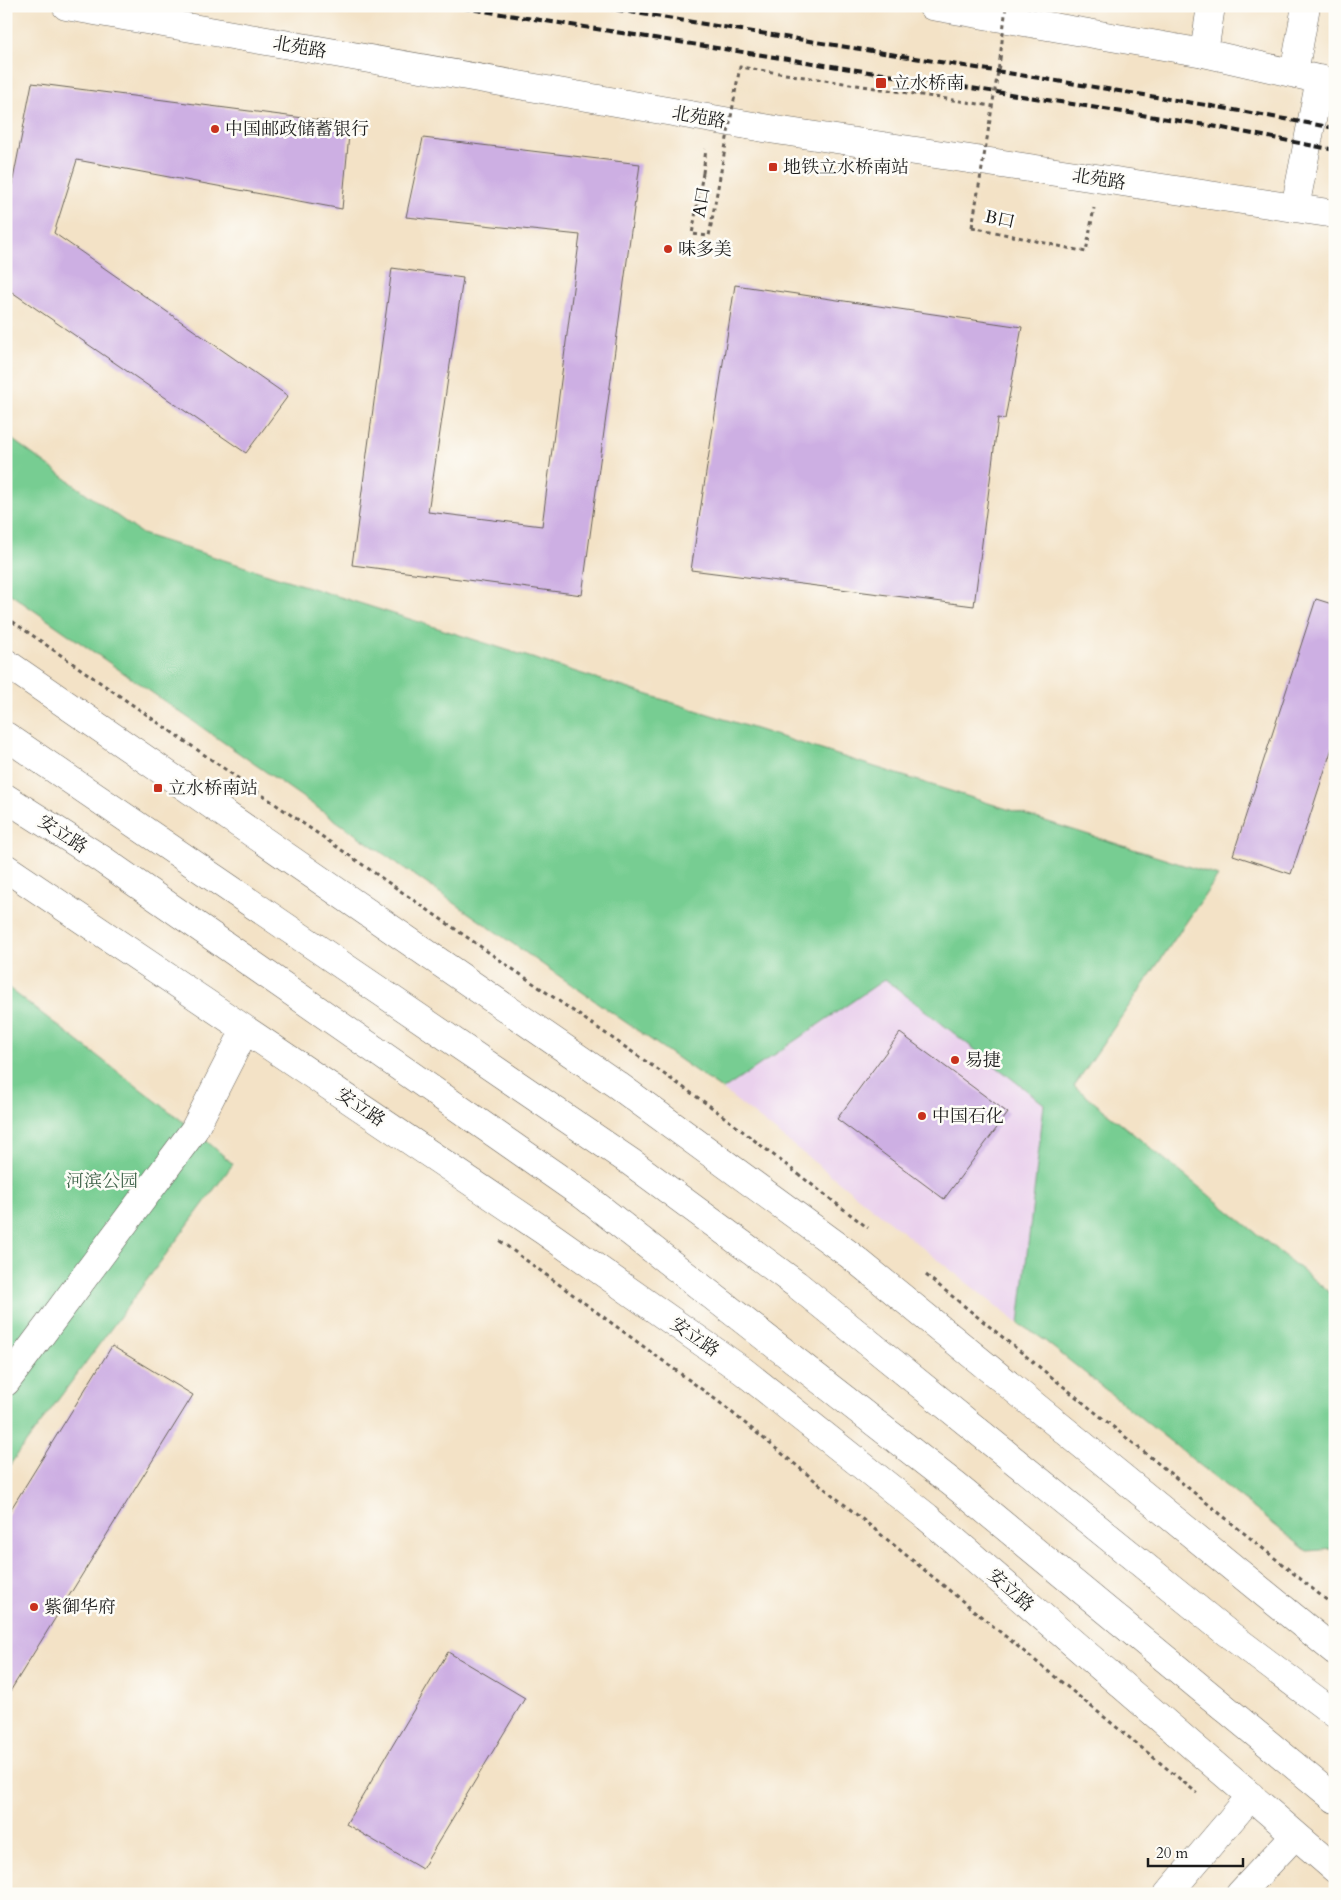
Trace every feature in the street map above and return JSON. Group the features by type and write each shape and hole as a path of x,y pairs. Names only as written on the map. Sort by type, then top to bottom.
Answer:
{"main road":[{"name":"北苑路","path":"66,6 776,130 1335,214"},
{"path":"932,6 1204,53 1327,81 1295,208"},
{"path":"1204,53 1212,6"},
{"path":"1294,73 1306,6"},
{"path":"6,663 616,1084 850,1255 1335,1651"},
{"path":"6,736 632,1163 796,1284 1226,1632 1335,1714"},
{"name":"安立路","path":"6,798 100,858 583,1195 956,1486 1335,1799"},
{"name":"安立路","path":"6,868 544,1231 743,1371 927,1518 1335,1869"},
{"path":"6,1382 194,1130 245,1030"},
{"path":"1168,1894 1251,1796"},
{"path":"1240,1894 1295,1835"}],"path":[{"path":"992,106 1006,6"},
{"name":"A口","path":"703,173 692,234 709,236 740,67 992,106"},
{"name":"B口","path":"992,106 972,227 1086,252 1100,179"},
{"path":"499,1240 719,1402 1231,1821"}],"shaded area":[{"path":"885,979 1045,1104 1019,1324 723,1090"}],"green space":[{"path":"6,435 142,534 1218,876 1074,1086 1335,1297 1335,1549 1307,1551 1040,1337 1019,1324 1044,1104 885,979 723,1090 6,591"},
{"name":"河滨公园","path":"6,986 194,1130 233,1164 6,1470"}],"building":[{"path":"32,83 350,124 342,209 77,160 54,233 288,396 246,453 6,288 6,215"},
{"path":"423,138 640,164 582,595 352,565 392,268 463,278 428,512 542,526 580,235 406,217"},
{"path":"735,285 1022,327 1005,419 998,418 974,606 691,570"},
{"path":"1316,599 1335,605 1335,739 1291,874 1233,855"},
{"name":"中国石化","path":"900,1033 1008,1113 944,1199 837,1119"},
{"name":"紫御华府","path":"112,1346 193,1395 6,1698 6,1517"},
{"path":"448,1652 525,1698 422,1869 346,1824"}],"railway":[{"path":"451,6 1212,126 1335,150"},
{"path":"593,6 1212,106 1335,128"}],"place":[{"name":"立水桥南","path":"881,83"},
{"name":"中国邮政储蓄银行","path":"215,129"},
{"name":"地铁立水桥南站","path":"773,167"},
{"name":"味多美","path":"668,249"},
{"name":"立水桥南站","path":"158,788"},
{"name":"易捷","path":"955,1060"},
{"name":"中国石化","path":"922,1116"},
{"name":"紫御华府","path":"34,1607"}]}
